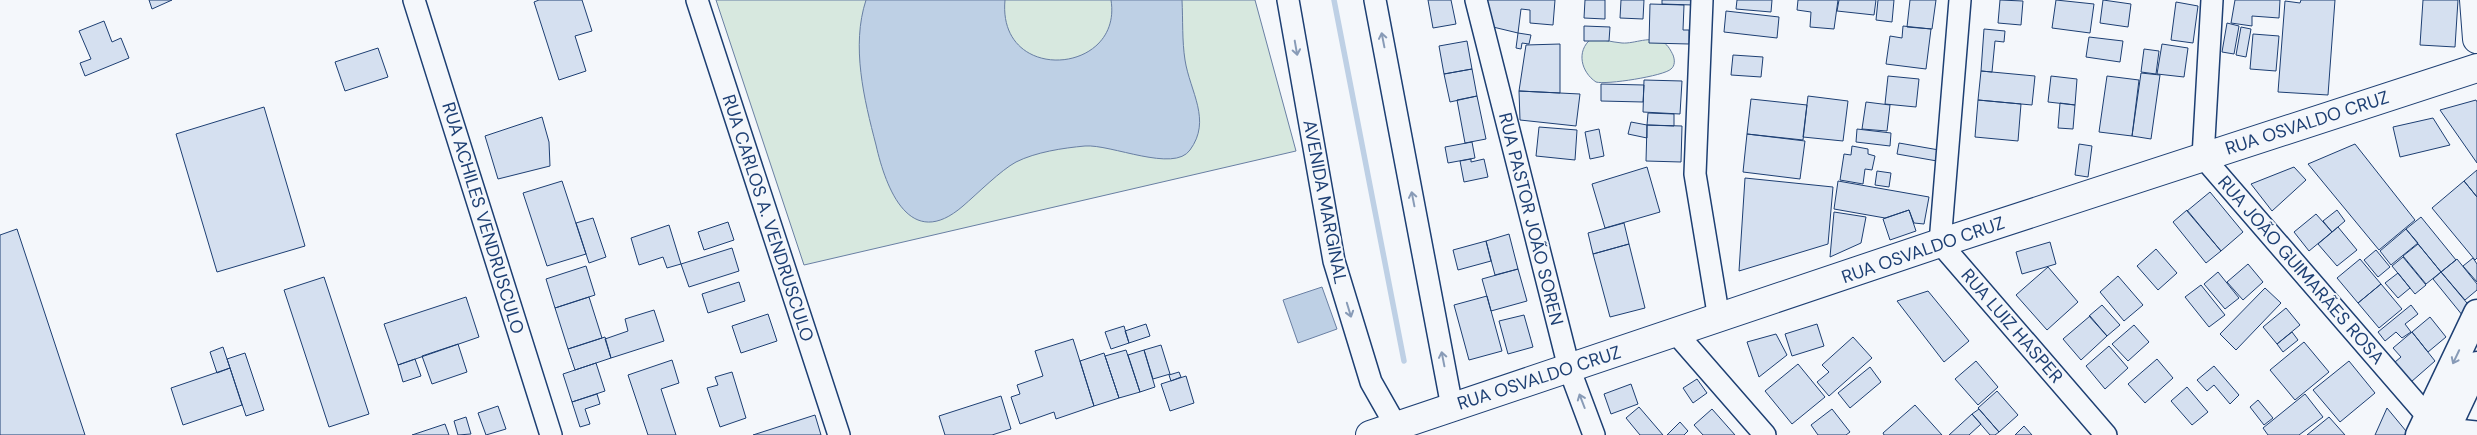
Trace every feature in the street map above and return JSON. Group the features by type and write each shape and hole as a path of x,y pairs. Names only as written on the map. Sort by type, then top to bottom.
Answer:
{"highway":[{"path":"2474,0 2477,39"},
{"name":"RUA OSVALDO CRUZ","path":"1370,435 1410,427 1452,407 1719,319 1940,243 2477,68"}],"main road":[{"path":"2434,429 2477,313"},
{"path":"2434,429 2477,365"}],"street":[{"name":"RUA ACHILES VENDRUSCULO","path":"414,0 551,435"},
{"name":"RUA CARLOS A. VENDRUSCULO","path":"697,0 839,435"},
{"name":"AVENIDA MARGINAL","path":"1288,0 1334,261 1371,382 1410,427"},
{"path":"1376,0 1452,407"},
{"name":"RUA PASTOR JOÃO SOREN","path":"1476,0 1569,368 1594,435"},
{"path":"1702,0 1695,174 1719,319"},
{"path":"1940,243 1960,0"},
{"path":"2203,157 2212,0"},
{"name":"RUA JOÃO GUIMARÃES ROSA","path":"2203,157 2434,429"},
{"name":"RUA LUIZ HASPER","path":"1940,243 2106,435"},
{"path":"1676,333 1765,435"},
{"path":"2434,429 2477,432"}],"shaded area":[{"path":"716,0 1255,0 1296,151 804,265"},
{"path":"1591,39 1622,43 1648,40 1659,41 1669,48 1674,57 1674,65 1666,72 1647,77 1602,83 1596,82 1587,73 1582,61 1583,49"}],"water":[{"path":"866,0 1005,0 1008,27 1020,46 1038,57 1060,60 1081,55 1098,44 1110,25 1111,0 1182,0 1185,60 1198,106 1199,128 1196,139 1190,150 1182,156 1170,159 1085,146 1041,153 1010,166 963,206 944,218 928,222 915,219 903,209 886,180 867,109 859,54 862,18"},
{"path":"1322,287 1337,329 1298,343 1283,300"}],"building":[{"path":"149,0 172,0 152,9"},
{"path":"539,0 582,0 592,31 575,36 586,71 559,80 534,2"},
{"path":"1428,0 1451,0 1456,24 1433,28"},
{"path":"1487,0 1555,0 1553,25 1530,23 1530,10 1521,9 1518,33 1493,27"},
{"path":"1585,0 1605,0 1605,19 1584,18"},
{"path":"1621,0 1644,0 1643,19 1620,18"},
{"path":"1662,0 1693,0 1693,5 1662,4"},
{"path":"1737,0 1772,0 1771,12 1736,9"},
{"path":"1798,0 1838,0 1834,29 1810,27 1811,12 1797,10"},
{"path":"1839,0 1876,0 1874,15 1837,11"},
{"path":"1878,0 1894,0 1892,22 1876,20"},
{"path":"1910,0 1936,0 1932,29 1907,27"},
{"path":"2000,0 2023,1 2021,25 1998,23"},
{"path":"2056,0 2094,4 2090,33 2052,28"},
{"path":"2103,0 2131,4 2128,27 2100,23"},
{"path":"2235,0 2280,0 2279,18 2252,16 2252,26 2231,23"},
{"path":"2301,0 2335,0 2328,95 2278,92 2285,1 2300,3"},
{"path":"2423,0 2458,0 2455,47 2420,45"},
{"path":"2176,2 2198,6 2193,43 2171,40"},
{"path":"1650,4 1684,5 1683,30 1689,30 1689,44 1649,43"},
{"path":"1726,11 1779,17 1777,38 1724,32"},
{"path":"104,21 112,42 121,38 129,58 85,76 80,63 91,59 79,31"},
{"path":"2227,23 2239,26 2234,54 2222,52"},
{"path":"1584,26 1610,27 1609,41 1584,41"},
{"path":"1903,26 1931,29 1926,69 1886,64 1890,36 1902,38"},
{"path":"2241,27 2251,29 2246,57 2236,55"},
{"path":"1984,29 2005,31 2004,42 1995,41 1992,72 1981,71"},
{"path":"1518,33 1531,35 1529,44 1522,43 1521,49 1516,48"},
{"path":"2253,34 2279,36 2276,71 2250,69"},
{"path":"2089,37 2123,41 2120,62 2086,57"},
{"path":"1467,41 1472,69 1444,74 1439,46"},
{"path":"1560,44 1560,93 1519,91 1526,45"},
{"path":"2162,44 2188,48 2184,77 2157,74"},
{"path":"378,48 388,77 345,91 335,62"},
{"path":"2144,49 2159,51 2156,74 2141,72"},
{"path":"1733,55 1763,57 1761,77 1731,75"},
{"path":"1472,69 1477,96 1450,102 1444,74"},
{"path":"1981,71 2035,76 2032,105 1978,100"},
{"path":"2141,73 2160,75 2151,139 2132,136"},
{"path":"1888,76 1919,79 1916,107 1885,104"},
{"path":"2051,76 2077,79 2075,105 2048,102"},
{"path":"2107,76 2139,80 2132,136 2099,132"},
{"path":"1644,80 1682,81 1680,114 1643,112"},
{"path":"1601,84 1644,85 1643,102 1601,101"},
{"path":"1519,91 1580,94 1576,126 1520,120"},
{"path":"1477,96 1486,139 1465,143 1457,100"},
{"path":"1808,96 1848,101 1843,141 1803,137"},
{"path":"1751,99 1807,105 1803,140 1747,134"},
{"path":"1978,100 2021,104 2018,141 1975,137"},
{"path":"2476,100 2477,102 2477,163 2440,110"},
{"path":"1866,102 1890,105 1887,131 1862,129"},
{"path":"2060,103 2075,105 2073,129 2058,128"},
{"path":"264,107 305,246 217,272 176,134"},
{"path":"1648,113 1674,114 1674,126 1647,125"},
{"path":"542,117 549,142 550,166 498,179 485,136"},
{"path":"2433,118 2450,145 2400,157 2393,127"},
{"path":"1631,122 1647,125 1647,138 1628,134"},
{"path":"1647,125 1682,126 1681,162 1646,161"},
{"path":"1539,127 1577,130 1575,160 1536,156"},
{"path":"1599,129 1604,156 1590,159 1585,132"},
{"path":"1857,129 1891,133 1890,146 1856,142"},
{"path":"1747,134 1805,141 1800,179 1743,172"},
{"path":"1472,142 1475,158 1448,163 1445,147"},
{"path":"1899,143 1939,150 1937,161 1897,154"},
{"path":"2079,144 2092,146 2088,177 2075,175"},
{"path":"2355,144 2415,220 2379,250 2308,164"},
{"path":"1852,146 1868,149 1868,154 1875,156 1872,170 1865,169 1863,184 1840,180 1844,154 1851,155"},
{"path":"1471,159 1471,162 1484,159 1488,177 1464,182 1460,161"},
{"path":"1647,167 1660,212 1605,228 1592,184"},
{"path":"2294,167 2306,180 2272,211 2251,184"},
{"path":"2477,170 2477,197 2464,181"},
{"path":"1877,171 1891,173 1889,187 1875,185"},
{"path":"1745,178 1833,187 1828,244 1739,271"},
{"path":"562,181 586,254 547,266 523,193"},
{"path":"1838,181 1929,197 1924,224 1914,223 1909,210 1885,218 1834,209"},
{"path":"2464,181 2477,197 2477,258 2475,260 2432,208"},
{"path":"2210,192 2243,232 2221,251 2187,211"},
{"path":"1909,210 1916,231 1890,240 1883,219"},
{"path":"2187,210 2221,251 2206,263 2173,222"},
{"path":"2337,210 2345,221 2332,232 2323,221"},
{"path":"1834,212 1866,217 1861,243 1830,257"},
{"path":"2316,214 2332,232 2309,251 2294,232"},
{"path":"2421,217 2456,260 2441,272 2406,229"},
{"path":"593,218 606,257 589,263 576,223"},
{"path":"728,222 734,240 704,250 698,232"},
{"path":"1624,223 1629,244 1593,254 1588,233"},
{"path":"669,225 681,264 667,268 663,257 639,265 631,238"},
{"path":"2338,227 2357,250 2337,266 2318,244"},
{"path":"17,229 85,435 0,435 0,235"},
{"path":"2406,229 2418,243 2391,265 2380,251"},
{"path":"1509,234 1518,269 1495,275 1486,241"},
{"path":"1486,241 1491,261 1458,270 1453,250"},
{"path":"2050,242 2056,264 2022,274 2016,252"},
{"path":"1629,244 1645,308 1610,317 1593,254"},
{"path":"2418,244 2441,272 2426,284 2403,256"},
{"path":"732,248 739,271 689,287 681,264"},
{"path":"2156,249 2177,273 2158,290 2137,266"},
{"path":"2376,250 2390,267 2378,277 2364,260"},
{"path":"2403,257 2426,285 2415,294 2392,266"},
{"path":"2473,258 2477,264 2477,282 2463,266"},
{"path":"2360,259 2381,284 2358,303 2337,278"},
{"path":"2457,259 2477,284 2477,290 2465,300 2441,272"},
{"path":"2248,264 2263,282 2243,300 2227,282"},
{"path":"586,266 595,295 555,308 546,279"},
{"path":"2048,267 2078,302 2047,330 2016,295"},
{"path":"1518,269 1527,301 1491,311 1482,279"},
{"path":"2218,272 2239,298 2225,309 2204,284"},
{"path":"2441,272 2472,309 2463,316 2433,279"},
{"path":"2398,273 2410,288 2398,298 2385,283"},
{"path":"2118,276 2143,305 2124,321 2100,292"},
{"path":"324,277 369,414 329,427 284,290"},
{"path":"739,282 745,301 708,313 702,294"},
{"path":"2381,284 2402,309 2379,328 2358,303"},
{"path":"2201,285 2225,315 2209,327 2185,297"},
{"path":"2265,288 2281,303 2236,350 2220,334"},
{"path":"1928,291 1969,341 1944,362 1897,301"},
{"path":"1487,296 1502,351 1469,360 1454,305"},
{"path":"466,297 479,337 398,365 384,324"},
{"path":"589,297 602,338 568,349 555,308"},
{"path":"2102,305 2120,325 2107,336 2089,316"},
{"path":"2411,305 2418,314 2405,324 2411,332 2402,338 2396,332 2385,341 2378,332"},
{"path":"2286,308 2300,325 2277,344 2263,327"},
{"path":"654,310 664,341 611,358 605,339 628,331 625,319"},
{"path":"768,314 777,341 741,353 732,326"},
{"path":"1524,315 1533,347 1508,354 1499,321"},
{"path":"2090,316 2107,336 2081,360 2063,339"},
{"path":"2430,317 2446,337 2428,352 2412,332"},
{"path":"1146,324 1150,336 1129,343 1125,331"},
{"path":"1817,324 1824,346 1792,356 1785,334"},
{"path":"2134,325 2149,342 2128,361 2112,344"},
{"path":"1124,326 1129,343 1111,349 1105,332"},
{"path":"2292,332 2298,340 2283,352 2277,344"},
{"path":"2412,332 2435,361 2411,382 2395,362 2401,357 2393,348"},
{"path":"1776,334 1787,355 1759,377 1747,342"},
{"path":"605,337 611,358 575,370 568,349"},
{"path":"1853,337 1872,358 1829,396 1817,382 1829,372 1822,365"},
{"path":"1073,339 1094,406 1056,419 1054,412 1020,424 1011,397 1020,394 1017,385 1043,376 1035,351"},
{"path":"2304,342 2329,372 2295,400 2270,370"},
{"path":"458,344 467,372 432,384 422,356"},
{"path":"1161,345 1170,374 1153,379 1144,350"},
{"path":"2109,346 2128,368 2105,389 2086,366"},
{"path":"223,347 230,368 217,373 210,352"},
{"path":"1126,350 1140,392 1119,398 1105,356"},
{"path":"1144,350 1155,387 1140,392 1128,355"},
{"path":"245,353 264,410 246,416 227,359"},
{"path":"1104,353 1119,398 1094,406 1080,361"},
{"path":"415,359 421,376 403,382 398,365"},
{"path":"2157,359 2173,378 2145,403 2128,384"},
{"path":"672,360 679,383 661,389 676,435 648,435 628,375"},
{"path":"1976,361 1998,387 1978,405 1955,379"},
{"path":"2349,361 2375,393 2340,422 2313,390"},
{"path":"596,363 605,391 572,402 563,374"},
{"path":"1798,364 1825,397 1792,424 1765,391"},
{"path":"2214,366 2239,395 2230,404 2214,385 2207,391 2197,380"},
{"path":"1870,367 1881,382 1850,408 1838,393"},
{"path":"230,368 242,405 183,425 171,388"},
{"path":"732,372 746,418 720,427 707,388 718,385 715,377"},
{"path":"1179,372 1181,377 1171,381 1169,375"},
{"path":"1186,376 1194,403 1170,411 1161,384"},
{"path":"1697,379 1707,393 1693,403 1683,388"},
{"path":"1631,384 1638,404 1611,414 1604,394"},
{"path":"2187,387 2208,412 2192,425 2171,401"},
{"path":"1997,391 2018,415 1999,432 1978,408"},
{"path":"597,394 600,404 585,409 590,424 580,427 572,402"},
{"path":"2305,394 2323,417 2299,435 2268,435 2263,428"},
{"path":"1001,396 1011,429 992,435 945,435 939,416"},
{"path":"2258,400 2273,418 2264,425 2250,407"},
{"path":"1915,405 1942,435 1884,435 1883,433"},
{"path":"498,406 506,429 486,435 478,413"},
{"path":"1639,407 1663,435 1640,435 1626,418"},
{"path":"2387,408 2406,431 2405,435 2375,435"},
{"path":"1712,409 1735,435 1703,435 1694,425"},
{"path":"1832,409 1850,432 1846,435 1818,435 1811,425"},
{"path":"1979,409 1999,432 1995,435 1990,435 1972,414"},
{"path":"1972,414 1981,424 1969,435 1949,435"},
{"path":"815,415 821,435 753,435"},
{"path":"466,417 471,434 458,435 454,421"},
{"path":"2329,417 2345,435 2307,435"},
{"path":"1680,422 1688,431 1684,435 1667,435"},
{"path":"445,424 449,435 412,435"},
{"path":"2024,426 2032,435 2015,435"}],"waterway":[{"path":"1334,0 1404,361"}]}
